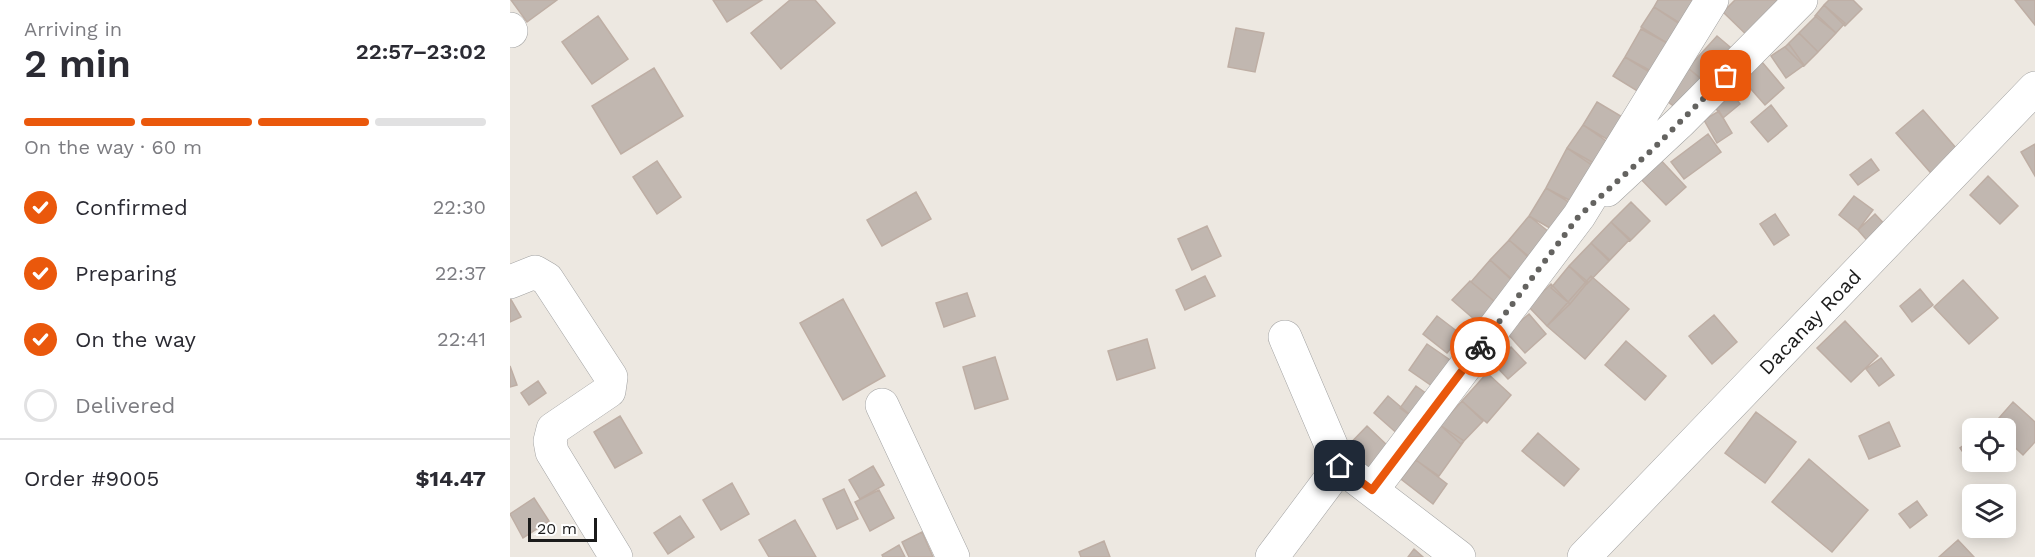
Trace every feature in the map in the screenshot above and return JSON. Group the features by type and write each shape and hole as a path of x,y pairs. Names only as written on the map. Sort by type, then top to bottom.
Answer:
{"street":[{"path":"1372,490 1579,216 1713,0"},
{"path":"1579,216 1681,121 1801,0"},
{"name":"Dacanay Road","path":"1584,557 2035,88"},
{"path":"510,282 535,272 547,279 611,377 609,391 553,429 549,441 552,452 616,557"},
{"path":"1285,337 1340,466 1459,557"},
{"path":"882,405 953,557"},
{"path":"1272,557 1340,466"}],"building":[{"path":"511,0 557,0 527,22"},
{"path":"713,0 762,0 727,22"},
{"path":"790,0 815,0 835,23 781,69 751,33"},
{"path":"1658,0 1691,0 1696,3 1681,25 1654,7"},
{"path":"1735,0 1778,0 1751,39 1723,12"},
{"path":"1829,0 1853,0 1862,9 1845,26 1824,5"},
{"path":"2015,0 2035,0 2035,25"},
{"path":"1824,5 1845,23 1836,33 1815,16"},
{"path":"1654,7 1680,23 1667,43 1641,27"},
{"path":"1817,15 1836,33 1818,52 1799,33"},
{"path":"598,16 628,59 592,84 562,42"},
{"path":"1236,28 1264,33 1255,72 1228,67"},
{"path":"1641,29 1667,43 1651,71 1625,57"},
{"path":"1799,33 1818,52 1804,66 1785,47"},
{"path":"1717,36 1736,52 1708,85 1688,68"},
{"path":"1789,44 1804,65 1786,78 1771,56"},
{"path":"1625,57 1651,73 1639,92 1613,76"},
{"path":"1762,62 1784,88 1765,105 1743,80"},
{"path":"654,68 683,116 621,154 592,106"},
{"path":"1688,68 1703,80 1679,110 1664,99"},
{"path":"1728,88 1740,104 1723,118 1711,102"},
{"path":"1597,102 1624,118 1610,141 1583,125"},
{"path":"1771,105 1787,126 1768,142 1751,122"},
{"path":"1923,110 1963,156 1936,179 1896,133"},
{"path":"1719,111 1732,133 1717,143 1704,120"},
{"path":"1583,125 1612,145 1596,168 1567,148"},
{"path":"1708,134 1721,152 1684,179 1671,162"},
{"path":"2035,144 2035,176 2021,152"},
{"path":"1567,148 1594,163 1573,202 1546,188"},
{"path":"1656,155 1686,187 1666,205 1636,174"},
{"path":"1871,159 1879,170 1858,185 1850,175"},
{"path":"657,161 681,197 657,214 633,177"},
{"path":"1988,176 2018,206 2000,224 1970,195"},
{"path":"1546,188 1577,207 1560,234 1529,216"},
{"path":"916,192 931,219 882,246 867,220"},
{"path":"1854,196 1873,210 1858,230 1839,215"},
{"path":"1631,202 1650,221 1630,241 1611,222"},
{"path":"1775,214 1789,235 1774,245 1760,224"},
{"path":"1875,214 1889,229 1871,245 1858,230"},
{"path":"1529,216 1559,240 1538,264 1509,240"},
{"path":"1611,222 1630,239 1610,260 1591,243"},
{"path":"1207,226 1221,256 1192,270 1178,239"},
{"path":"1509,240 1538,266 1519,287 1490,260"},
{"path":"1591,243 1609,261 1587,284 1569,266"},
{"path":"1490,260 1519,285 1501,307 1471,282"},
{"path":"1569,266 1588,282 1570,304 1551,288"},
{"path":"1205,276 1215,296 1185,310 1176,290"},
{"path":"1591,276 1629,309 1585,359 1547,326"},
{"path":"1963,280 1998,318 1969,344 1934,307"},
{"path":"1470,281 1500,306 1482,326 1452,300"},
{"path":"1551,284 1570,304 1547,326 1528,306"},
{"path":"1920,289 1933,305 1912,322 1900,306"},
{"path":"967,293 975,316 944,327 936,303"},
{"path":"510,298 521,317 510,322"},
{"path":"843,299 885,376 843,400 800,323"},
{"path":"1529,314 1546,334 1525,353 1507,333"},
{"path":"1714,315 1737,342 1712,364 1689,336"},
{"path":"1437,316 1462,335 1447,353 1423,334"},
{"path":"1845,321 1878,356 1851,382 1817,348"},
{"path":"1147,339 1155,368 1117,380 1108,351"},
{"path":"1626,341 1666,376 1645,400 1605,365"},
{"path":"1427,344 1450,360 1432,386 1409,370"},
{"path":"1511,347 1526,363 1508,379 1493,363"},
{"path":"995,357 1008,399 975,409 963,367"},
{"path":"1881,358 1894,375 1879,386 1866,369"},
{"path":"510,366 517,385 510,387"},
{"path":"1487,373 1511,395 1487,423 1462,401"},
{"path":"538,381 546,393 529,405 521,393"},
{"path":"1416,386 1431,397 1415,419 1400,408"},
{"path":"1388,396 1415,419 1400,436 1374,413"},
{"path":"1462,401 1483,421 1461,444 1440,425"},
{"path":"2013,402 2035,422 2035,442 2023,455 2016,448 2016,418 1999,418"},
{"path":"1756,412 1796,442 1765,483 1725,453"},
{"path":"620,416 642,453 615,468 594,432"},
{"path":"1889,422 1900,446 1869,459 1859,436"},
{"path":"1440,425 1464,441 1439,476 1416,460"},
{"path":"1367,426 1390,448 1361,477 1339,455"},
{"path":"1538,433 1579,469 1564,486 1522,451"},
{"path":"1809,459 1868,510 1832,552 1772,502"},
{"path":"1416,460 1447,484 1433,504 1401,479"},
{"path":"873,466 884,485 860,499 849,480"},
{"path":"732,483 749,514 721,530 703,500"},
{"path":"844,489 858,519 837,529 823,499"},
{"path":"879,490 894,518 870,531 855,502"},
{"path":"534,498 549,521 523,538 510,514"},
{"path":"1917,501 1927,515 1910,528 1899,514"},
{"path":"680,516 694,537 668,554 654,533"},
{"path":"795,520 816,557 769,557 759,540"},
{"path":"922,532 933,557 909,557 902,542"},
{"path":"1958,540 1974,557 1939,557"},
{"path":"1104,541 1110,557 1081,557 1079,552"},
{"path":"899,545 905,557 883,557 882,555"},
{"path":"1414,549 1423,557 1408,557"}],"way so far":[{"path":"1480,347 1579,216 1653,149 1726,76"}],"route":[{"path":"1340,466 1372,490 1480,347"}]}
